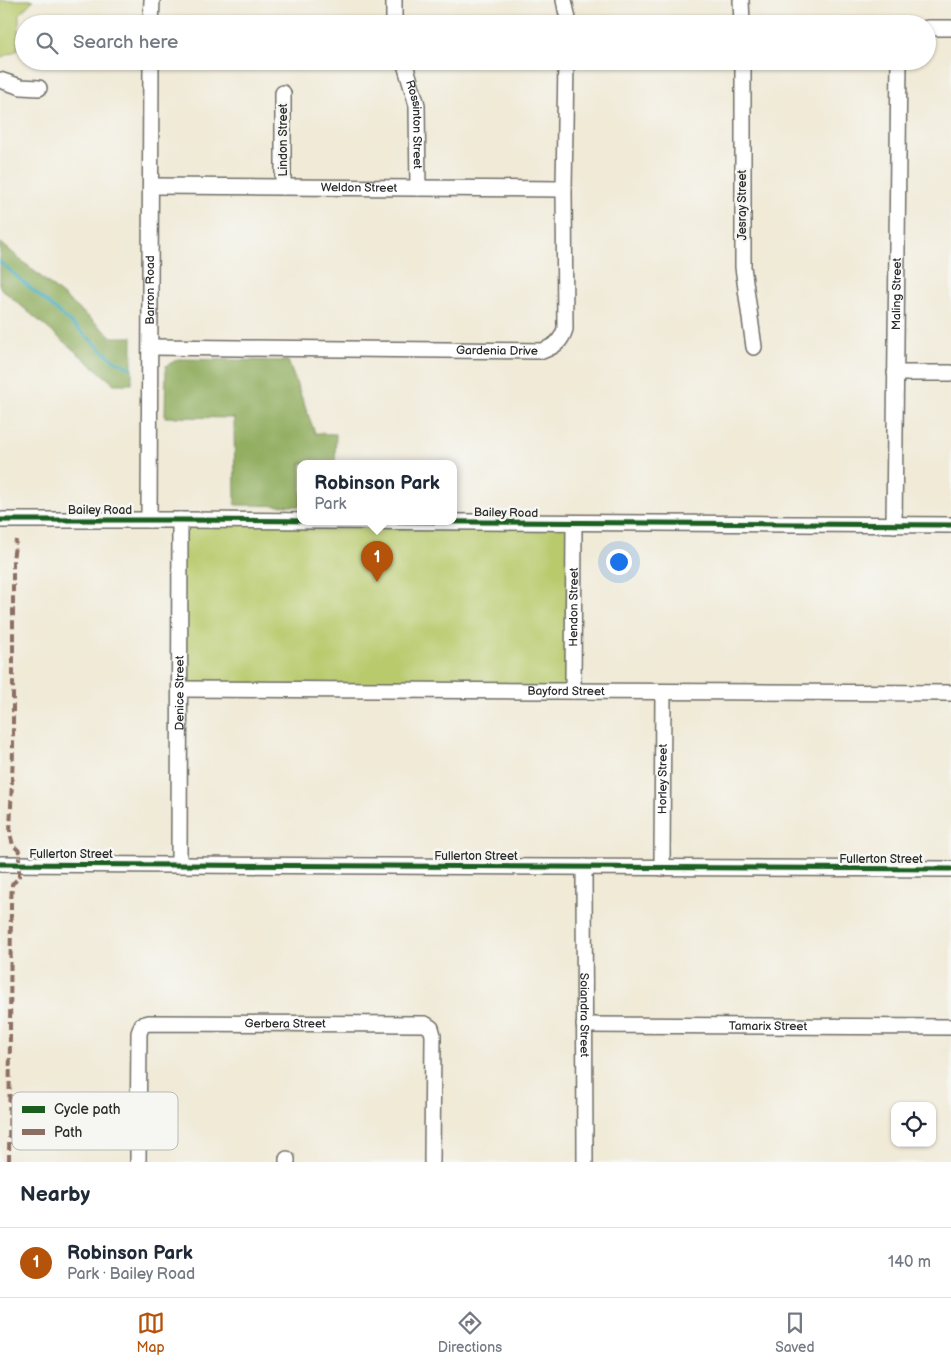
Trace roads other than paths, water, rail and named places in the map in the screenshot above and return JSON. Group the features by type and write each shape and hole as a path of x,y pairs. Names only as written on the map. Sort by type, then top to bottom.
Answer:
{"street":[{"path":"151,15 152,0"},
{"path":"394,0 394,15"},
{"path":"564,0 567,15"},
{"path":"741,0 742,15"},
{"path":"936,28 951,28"},
{"name":"Barron Road","path":"149,520 151,70"},
{"name":"Rossinton Street","path":"407,70 417,105 418,188"},
{"name":"Gardenia Drive","path":"150,347 542,350 562,340 565,329 566,70"},
{"name":"Jesray Street","path":"743,70 743,266 754,347"},
{"name":"Maling Street","path":"894,525 899,70"},
{"path":"0,80 21,87 39,88"},
{"name":"Lindon Street","path":"282,187 283,93"},
{"name":"Weldon Street","path":"151,186 564,189"},
{"path":"895,373 951,373"},
{"name":"Bailey Road","path":"0,520 297,521"},
{"name":"Denice Street","path":"179,865 180,520"},
{"name":"Bailey Road","path":"457,523 951,525"},
{"name":"Hendon Street","path":"573,691 574,524"},
{"name":"Bayford Street","path":"180,689 951,693"},
{"name":"Horley Street","path":"662,868 663,692"},
{"name":"Fullerton Street","path":"0,864 951,869"},
{"name":"Soiandra Street","path":"584,867 585,1162"},
{"name":"Gerbera Street","path":"139,1092 139,1033 142,1025 149,1022 425,1024 431,1028 433,1035 432,1162"},
{"name":"Tamarix Street","path":"584,1025 951,1027"}],"waterway":[{"path":"0,262 114,360 131,368"}],"place":[{"name":"Robinson Park","path":"377,582"}]}
